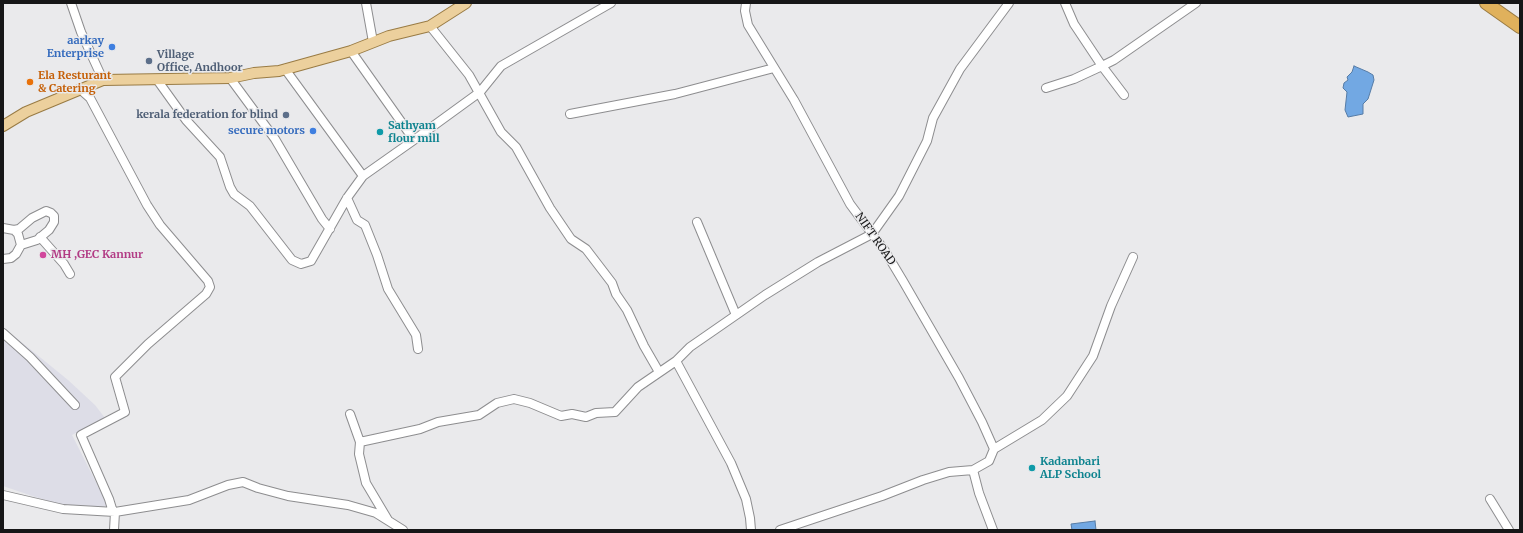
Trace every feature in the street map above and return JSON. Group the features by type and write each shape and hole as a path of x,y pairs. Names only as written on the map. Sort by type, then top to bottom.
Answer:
{"highway":[{"path":"1486,3 1520,27"}],"main road":[{"path":"3,126 26,112 103,80 158,81 230,78 285,69 350,51 402,32 430,26 466,3"}],"street":[{"path":"71,3 81,32 103,80"},
{"path":"366,3 373,42"},
{"path":"158,81 186,120 220,157 230,187 234,194 250,206 292,260 301,264 310,261 347,198 363,176 480,92 501,66 611,3"},
{"name":"NIFT ROAD","path":"746,3 745,11 748,25 794,100 850,204 903,281 959,378 994,449"},
{"path":"360,442 420,429 438,422 479,415 497,403 514,399 530,403 560,416 572,414 586,417 596,413 615,412 638,387 676,361 690,347 736,315 818,262 872,234 899,196 927,141 933,118 956,76 1009,3"},
{"path":"1065,3 1074,24 1102,66 1124,95"},
{"path":"1046,88 1074,79 1114,60 1196,3"},
{"path":"430,26 464,68 480,92 501,132 516,147 550,208 571,239 586,249 612,283 659,372"},
{"path":"350,51 414,140"},
{"path":"570,114 675,94 774,68"},
{"path":"285,69 363,176"},
{"path":"230,78 275,139 322,219 330,229"},
{"path":"81,90 90,98 147,205 160,225 208,281 210,287 206,294 148,344 115,377 125,412 81,435 114,512 114,530"},
{"path":"347,198 357,220 364,225 377,255 388,289 416,335 418,349"},
{"path":"3,228 14,230 19,229 39,213 46,211 51,213 54,222 49,230 40,237 21,245 16,254 11,258 3,259"},
{"path":"697,222 736,315"},
{"path":"14,230 18,234 21,245"},
{"path":"40,237 70,274"},
{"path":"780,530 882,496 923,480 949,472 973,470 990,460 994,449 1042,420 1067,396 1092,356 1111,306 1133,257"},
{"path":"3,333 30,357 75,405"},
{"path":"676,361 731,463 746,499 751,530"},
{"path":"350,414 360,442 359,454 366,483 388,520"},
{"path":"973,470 979,494 993,530"},
{"path":"3,495 64,509 114,512 189,500 228,485 243,482 258,488 288,496 362,509 376,513 403,530"},
{"path":"1490,499 1509,530"}],"shaded area":[{"path":"3,327 68,380 95,405 105,418 72,435 108,506 84,509 59,505 3,486"}],"water":[{"path":"1354,66 1373,75 1374,80 1368,99 1363,104 1363,114 1348,117 1345,110 1347,92 1343,88 1344,83 1348,80 1347,77 1352,72"},
{"path":"1095,521 1096,530 1072,530 1071,524"}],"place":[{"name":"aarkay Enterprise","path":"112,47"},
{"name":"Village Office, Andhoor","path":"149,61"},
{"name":"Ela Resturant & Catering","path":"30,82"},
{"name":"kerala federation for blind","path":"286,115"},
{"name":"secure motors","path":"313,131"},
{"name":"Sathyam flour mill","path":"380,132"},
{"name":"MH ,GEC Kannur","path":"43,255"},
{"name":"Kadambari ALP School","path":"1032,468"}]}
